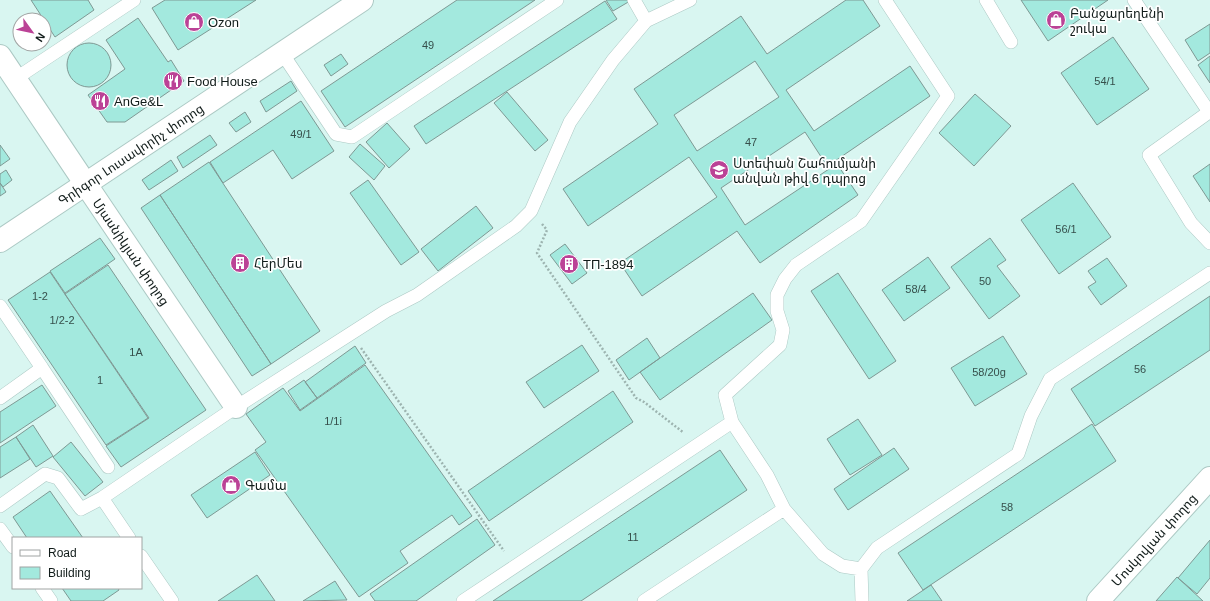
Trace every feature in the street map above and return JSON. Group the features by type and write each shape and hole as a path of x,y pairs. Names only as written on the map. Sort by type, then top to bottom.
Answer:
{"street":[{"name":"Գրիգոր Լուսավորիչ փողոց","path":"0,241 362,0"},
{"name":"Մյասնիկյան փողոց","path":"0,56 236,407"},
{"name":"Մոսկովյան փողոց","path":"1098,601 1210,478"}],"lane":[{"path":"15,79 133,0"},
{"path":"282,53 336,134 352,137 557,0"},
{"path":"634,0 646,21"},
{"path":"0,506 45,474 58,478 81,508 102,498 236,407 386,311 417,295 516,226 531,211 570,122 613,60 646,21 690,0"},
{"path":"861,569 842,566 823,554 784,509 767,475 732,422 725,394 780,345 783,330 777,311 777,294 785,279 796,265 861,221 948,96 885,0"},
{"path":"986,0 1011,42"},
{"path":"1134,0 1210,111 1150,156 1191,223 1210,243"},
{"path":"862,601 861,569 877,548 1018,454 1031,416 1050,379 1210,273"},
{"path":"0,306 108,466"},
{"path":"0,398 42,368"},
{"path":"464,601 732,422"},
{"path":"102,498 128,537"},
{"path":"644,601 784,509"},
{"path":"0,529 12,546"},
{"path":"142,557 172,601"},
{"path":"43,589 51,601"}],"path":[{"path":"531,211 547,230 537,253 636,398 644,402 698,444"},
{"path":"366,356 515,566"}],"building":[{"path":"31,0 88,0 94,10 55,37 52,32 52,12 39,12"},
{"path":"165,0 256,0 178,50 152,8"},
{"path":"457,0 535,0 345,127 321,91"},
{"path":"606,0 629,0 630,1 613,11"},
{"path":"846,0 863,0 880,26 786,90 814,131 910,66 930,96 835,161 858,195 760,263 737,231 642,296 620,263 717,197 689,157 588,226 563,189 658,124 634,89 741,16 767,54","holes":["755,61 779,97 697,151 674,115","805,132 829,169 745,225 721,188"]},
{"name":"Բանջարեղենի շուկա","path":"1021,0 1108,0 1048,41"},
{"path":"605,1 617,19 426,144 414,126"},
{"path":"138,18 168,62 171,60 184,81 125,122 107,122 88,95 125,69 106,40"},
{"path":"1210,24 1210,53 1198,61 1185,40"},
{"path":"1113,37 1149,89 1097,125 1061,73"},
{"path":"89,43 101,47 107,53 111,65 107,77 101,83 89,87 77,83 71,77 67,65 71,53 77,47"},
{"path":"341,54 348,64 331,76 324,65"},
{"path":"1210,56 1210,83 1198,65"},
{"path":"291,81 297,91 266,112 260,101"},
{"path":"507,92 548,140 535,151 494,103"},
{"path":"975,94 1011,126 974,166 939,133"},
{"path":"301,101 334,151 292,179 273,150 223,183 210,162"},
{"path":"245,112 251,122 236,132 229,123"},
{"path":"387,123 410,149 389,168 366,142"},
{"path":"210,135 217,145 183,168 177,157"},
{"path":"360,144 385,166 374,180 349,157"},
{"path":"0,145 10,159 0,166"},
{"path":"171,160 178,171 149,190 142,180"},
{"name":"ՀերՄես","path":"209,162 320,331 271,364 160,195"},
{"path":"1210,164 1210,202 1193,176"},
{"path":"6,170 12,180 3,187 0,183 0,174"},
{"path":"368,180 419,252 401,265 350,193"},
{"path":"0,183 6,192 0,196"},
{"path":"1073,183 1111,237 1059,274 1021,220"},
{"path":"160,195 271,364 252,376 141,208"},
{"path":"476,206 493,228 438,271 421,249"},
{"path":"100,238 115,259 65,293 50,271"},
{"path":"990,238 1006,260 997,266 1020,296 989,319 951,267"},
{"name":"ТП-1894","path":"565,244 587,273 572,284 550,255"},
{"path":"928,257 950,288 904,321 882,290"},
{"path":"1107,258 1127,286 1101,305 1088,287 1096,282 1088,271"},
{"path":"108,265 206,410 121,467 106,446 149,418 65,294"},
{"path":"50,272 148,418 106,445 8,300"},
{"path":"838,273 896,361 869,379 811,291"},
{"path":"753,293 772,320 660,400 640,372"},
{"path":"1210,296 1210,350 1095,426 1071,389"},
{"path":"1003,336 1027,374 975,406 951,368"},
{"path":"647,338 660,358 629,380 616,360"},
{"path":"582,345 599,371 544,408 526,382"},
{"path":"355,346 366,363 317,398 305,382"},
{"path":"365,365 472,516 459,525 452,515 400,551 408,563 359,597 255,450 266,442 246,414 283,388 300,411"},
{"path":"304,380 317,398 300,410 288,391"},
{"path":"42,385 56,406 0,443 0,412"},
{"path":"613,391 633,422 489,521 468,491"},
{"path":"858,419 882,455 850,475 827,439"},
{"path":"1092,424 1116,461 923,590 898,553"},
{"path":"33,425 53,456 36,467 16,437"},
{"path":"16,437 30,459 0,478 0,447"},
{"path":"71,442 103,482 85,496 53,457"},
{"path":"894,448 909,469 848,510 834,489"},
{"path":"720,450 747,490 581,601 493,601"},
{"name":"Գամա","path":"255,452 270,475 207,518 191,495"},
{"path":"50,491 82,537 26,537 13,517"},
{"path":"477,519 495,545 416,601 375,601 370,594"},
{"path":"1210,540 1210,578 1197,594 1178,578"},
{"path":"257,575 275,601 218,601"},
{"path":"1177,577 1203,601 1156,601"},
{"path":"335,581 347,600 303,601"},
{"path":"931,585 942,601 907,601"},
{"path":"63,589 119,590 103,601 71,601"}],"place":[{"name":"Բանջարեղենի շուկա","path":"1056,20"},
{"name":"Ozon","path":"194,22"},
{"name":"Food House","path":"173,81"},
{"name":"AnGe&L","path":"100,101"},
{"name":"Ստեփան Շահումյանի անվան թիվ 6 դպրոց","path":"719,170"},
{"name":"ՀերՄես","path":"240,263"},
{"name":"ТП-1894","path":"569,264"},
{"name":"Գամա","path":"231,485"}]}
